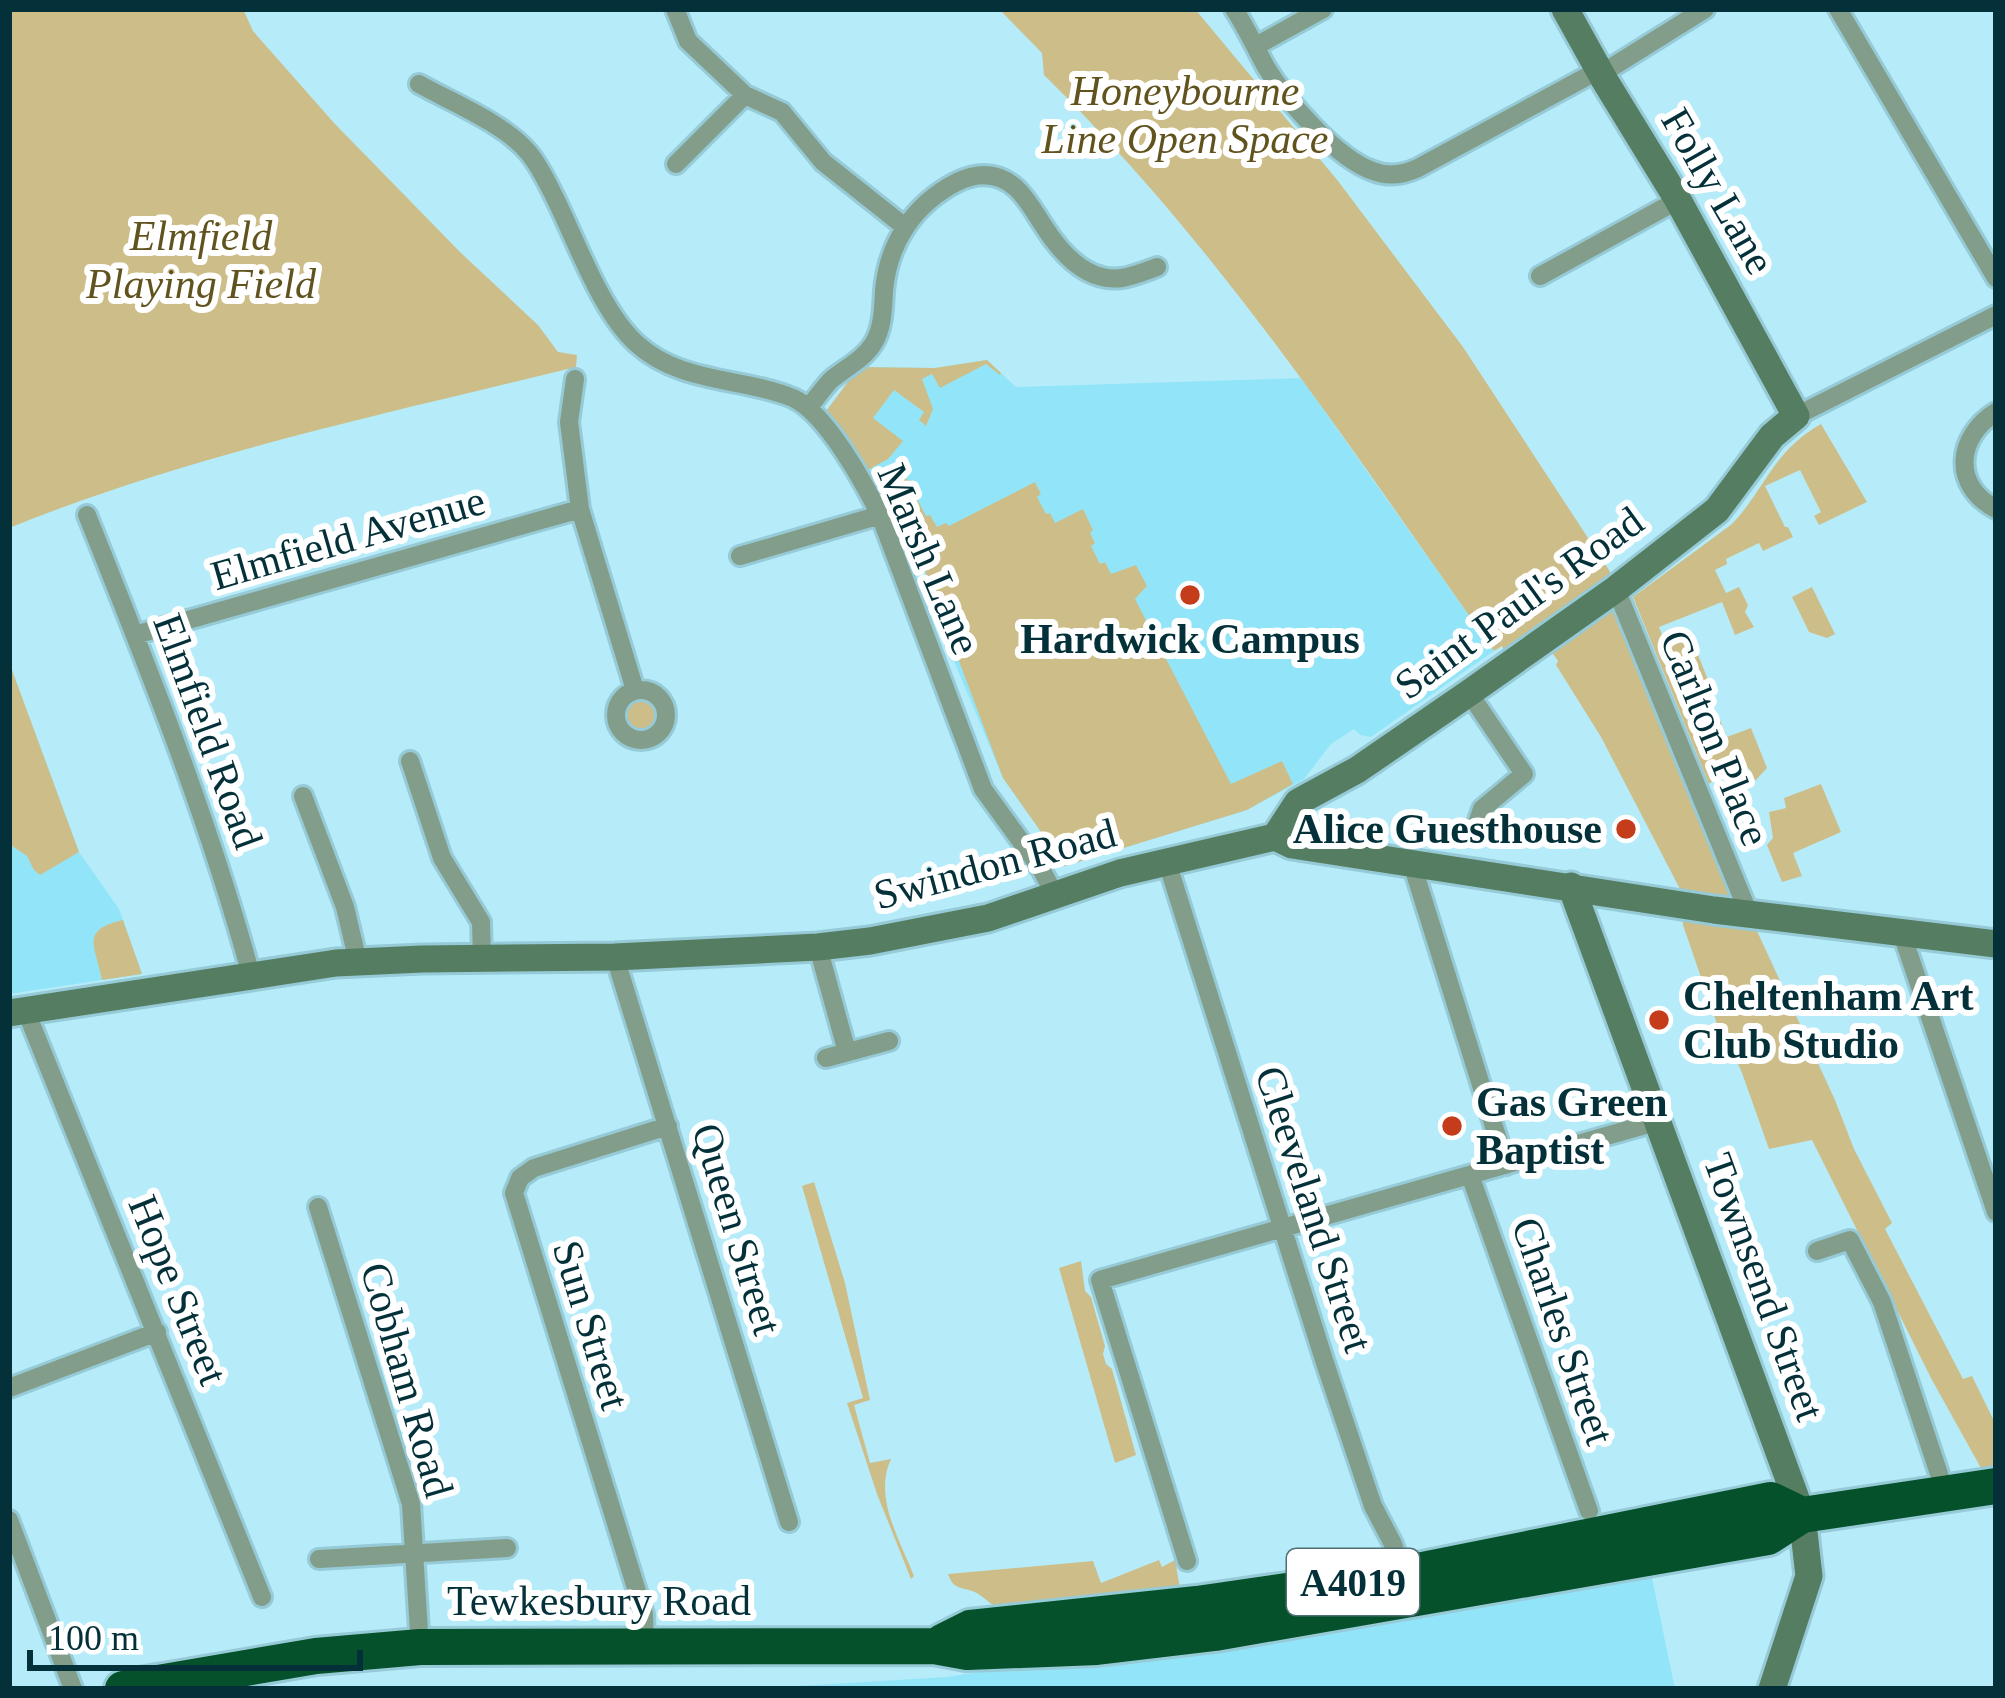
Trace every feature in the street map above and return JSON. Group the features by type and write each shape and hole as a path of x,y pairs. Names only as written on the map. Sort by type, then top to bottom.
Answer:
{"highway":[{"name":"A4019","path":"1802,1515 1996,1486"},
{"name":"Tewkesbury Road","path":"934,1646 970,1628 1197,1604 1403,1574 1771,1501 1802,1515"},
{"name":"Tewkesbury Road","path":"123,1689 316,1656 420,1646 934,1646 967,1652 1097,1647 1215,1633 1768,1537 1802,1515"}],"street":[{"path":"675,9 688,41 745,94 782,112 823,162 905,227"},
{"path":"1234,9 1286,96 1309,122 1358,164 1389,175 1418,168 1600,72 1705,9"},
{"path":"1256,46 1323,9"},
{"name":"Folly Lane","path":"1565,9 1678,200 1796,416"},
{"path":"1838,9 1996,278"},
{"path":"419,84 525,148 541,170 623,332 642,349 685,372 793,398 808,408 830,381 874,343 882,322 886,266 905,227 944,189 976,175 1000,178 1017,189 1057,248 1073,263 1109,278 1157,267"},
{"path":"676,164 745,94"},
{"path":"1540,276 1678,200"},
{"path":"1796,416 1996,315"},
{"path":"575,380 569,422 580,509 635,690"},
{"name":"Marsh Lane","path":"808,408 821,420 880,515 983,789 1056,897"},
{"path":"1996,412 1972,434 1964,457 1973,491 1996,509"},
{"name":"Saint Paul's Road","path":"1275,837 1298,802 1357,770 1469,693 1616,590 1717,510 1772,436 1796,416"},
{"name":"Elmfield Avenue","path":"135,634 580,509"},
{"name":"Elmfield Road","path":"87,515 211,837 251,975"},
{"path":"740,556 880,515"},
{"name":"Carlton Place","path":"1616,590 1749,914"},
{"path":"1469,693 1524,774 1482,809 1474,829"},
{"path":"410,761 442,858 481,922 482,959"},
{"path":"303,796 345,907 358,962"},
{"name":"Swindon Road","path":"18,1012 358,962 818,947 939,930 1056,897 1120,873 1275,837 1292,845 1412,864 1749,914 1996,944"},
{"name":"Cleeveland Street","path":"1167,862 1281,1229 1373,1505 1403,1574"},
{"path":"1412,864 1507,1165"},
{"name":"Townsend Street","path":"1571,886 1802,1515 1809,1576 1772,1689"},
{"path":"1902,934 1996,1212"},
{"path":"818,947 847,1052"},
{"name":"Queen Street","path":"616,957 789,1522"},
{"name":"Hope Street","path":"18,1012 157,1332 262,1597"},
{"path":"826,1058 889,1040"},
{"path":"1187,1561 1100,1280 1659,1121"},
{"name":"Sun Street","path":"645,1645 644,1615 514,1193 520,1178 534,1168 668,1126"},
{"name":"Charles Street","path":"1470,1175 1588,1511"},
{"name":"Cobham Road","path":"318,1207 411,1504 420,1646"},
{"path":"1817,1251 1850,1240 1882,1303 1946,1495"},
{"path":"9,1388 157,1332"},
{"path":"9,1520 73,1689"},
{"path":"319,1559 507,1548"}],"shaded area":[{"name":"Hardwick Campus","path":"987,360 1016,387 1301,378 1494,651 1371,737 1354,729 1331,744 1304,779 1247,810 1065,866 1003,778 889,506 824,414 859,367 935,368"},
{"path":"9,662 79,852 119,909 142,974 9,994"},
{"path":"1650,1568 1675,1689 750,1689 947,1677"}],"green space":[{"name":"Elmfield Playing Field","path":"9,9 243,9 253,31 335,124 538,325 558,352 577,355 576,367 218,457 9,528"},
{"name":"Honeybourne Line Open Space","path":"999,9 1195,9 1338,181 1463,347 1609,570 1739,892 1892,1223 1885,1229 1963,1379 1972,1376 1996,1425 1996,1495 1932,1380 1812,1140 1769,1149 1742,1073 1730,1046 1725,1047 1683,925 1680,889 1601,737 1556,665 1558,661 1544,641 1510,664 1502,646 1494,651 1282,352 1168,209 1044,75 1042,53"},
{"path":"987,360 1000,375 986,364 940,388 932,374 922,379 933,409 926,426 919,420 924,412 894,390 873,418 903,441 888,459 864,472 824,414 859,367 935,368"},
{"path":"1821,424 1867,502 1819,525 1814,516 1821,512 1800,470 1765,486 1793,537 1763,551 1759,543 1726,559 1727,564 1715,570 1726,593 1739,587 1754,627 1735,635 1722,602 1659,627 1667,647 1691,637 1710,685 1698,690 1709,716 1717,713 1727,737 1751,728 1767,768 1754,782 1738,758 1709,784 1633,597 1732,524 1791,446"},
{"path":"905,478 914,484 926,516 937,527 949,526 1035,482 1041,494 1037,497 1055,523 1083,509 1100,564 1105,562 1111,574 1136,565 1147,586 1135,599 1231,784 1282,761 1293,784 1247,810 1065,866 1003,778 913,539 879,492"},
{"path":"1812,587 1835,634 1827,638 1809,632 1792,597"},
{"path":"9,662 79,852 40,875 27,856 9,844"},
{"path":"642,693 658,699 664,715 658,731 642,737 626,731 620,715 626,699"},
{"path":"1821,784 1841,832 1793,853 1802,876 1782,882 1767,845 1773,838 1769,812 1786,808 1784,798"},
{"path":"123,920 142,974 102,980 94,948 96,934"},
{"path":"814,1182 845,1283 870,1400 854,1405 870,1463 891,1459 886,1473 887,1503 914,1576 911,1579 847,1403 863,1398 802,1186"},
{"path":"1081,1261 1085,1291 1091,1297 1105,1346 1103,1354 1112,1369 1136,1455 1115,1463 1059,1268"},
{"path":"1159,1560 1162,1567 1175,1560 1180,1588 993,1605 955,1585 948,1574 1093,1561 1101,1583"}],"place":[{"name":"Hardwick Campus","path":"1190,595"},
{"name":"Alice Guesthouse","path":"1626,829"},
{"name":"Cheltenham Art Club Studio","path":"1659,1020"},
{"name":"Gas Green Baptist","path":"1452,1126"}]}
